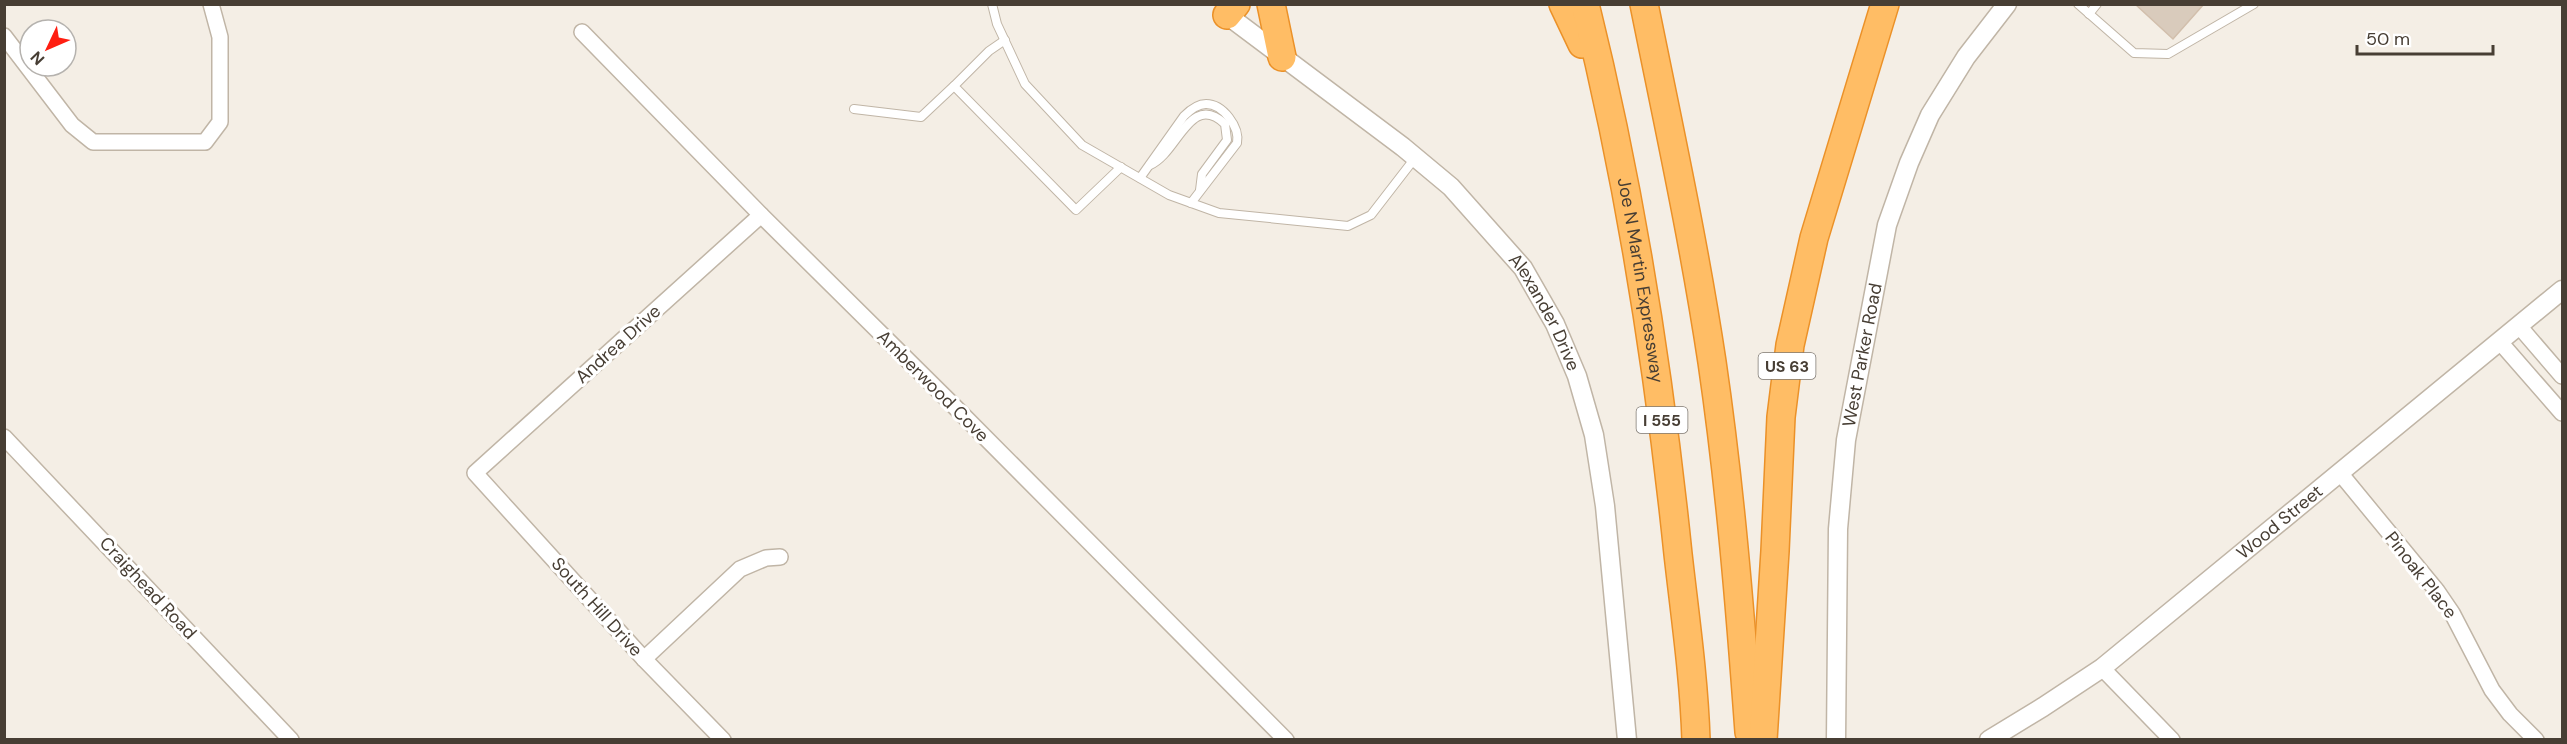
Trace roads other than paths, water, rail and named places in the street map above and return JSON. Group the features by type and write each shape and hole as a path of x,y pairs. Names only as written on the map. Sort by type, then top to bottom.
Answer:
{"highway":[{"path":"1271,4 1282,57"},
{"path":"1563,4 1610,104"},
{"name":"Joe N Martin Expressway","path":"1585,4 1610,104 1648,317 1672,498 1696,740"},
{"path":"1644,4 1686,206 1712,363 1733,521 1750,740"},
{"name":"US 63","path":"1763,740 1775,551 1780,417 1790,345 1814,238 1885,4"}],"street":[{"path":"4,36 72,125 93,142 205,142 220,122 220,38 211,4"},
{"name":"West Parker Road","path":"1836,740 1838,529 1846,440 1887,225 1909,162 1930,115 1966,57 2007,4"},
{"name":"Alexander Drive","path":"1232,10 1282,57 1451,187 1523,268 1555,324 1577,376 1594,435 1605,506 1627,740"},
{"name":"Amberwood Cove","path":"582,32 761,215 1286,740"},
{"name":"Andrea Drive","path":"475,473 761,215"},
{"name":"Wood Street","path":"1989,740 2102,668 2562,290"},
{"path":"2519,326 2562,376"},
{"path":"2500,342 2562,412"},
{"name":"Craighead Road","path":"4,437 291,740"},
{"name":"South Hill Drive","path":"475,473 644,659 723,740"},
{"name":"Pinoak Place","path":"2340,473 2437,591 2452,613 2492,690 2510,714 2536,740"},
{"path":"644,659 740,569 766,558 780,557"},
{"path":"2102,668 2172,740"}],"lane":[{"path":"992,4 1025,84 1082,145 1169,195 1219,213 1348,226 1371,215 1415,158"},
{"path":"2078,4 2134,53 2168,54 2254,4"},
{"path":"2089,14 2097,4"},
{"path":"854,109 921,117 989,51 1005,40"},
{"path":"954,86 1076,210 1121,167"},
{"path":"1140,178 1184,116 1193,108 1206,104 1215,106 1234,123 1238,134 1237,143 1191,202"}]}
